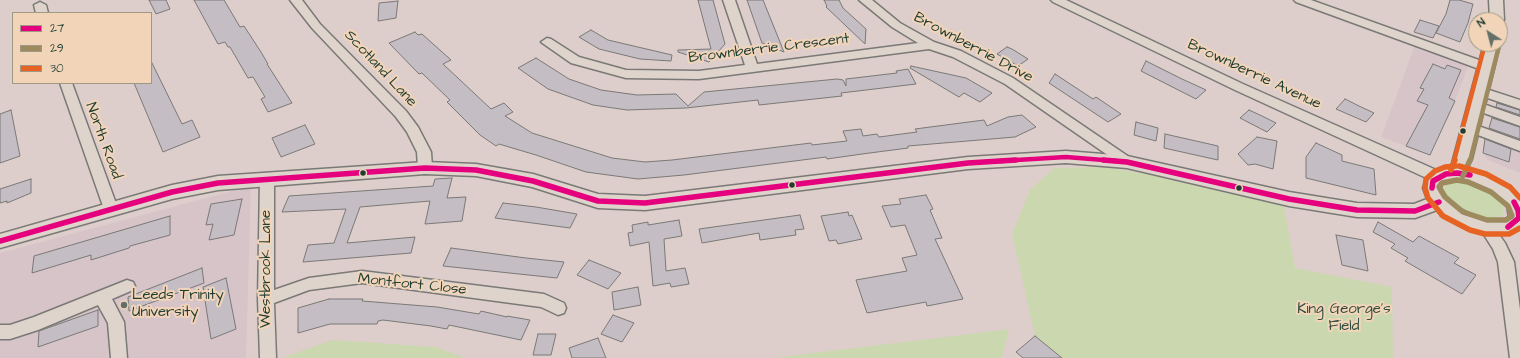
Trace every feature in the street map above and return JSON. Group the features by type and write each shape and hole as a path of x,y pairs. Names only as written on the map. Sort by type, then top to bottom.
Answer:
{"street":[{"name":"Scotland Lane","path":"296,0 316,26 405,119 413,130 424,152 425,168"},
{"path":"729,0 752,68"},
{"name":"Brownberrie Drive","path":"866,0 896,24 930,45 957,54 1009,82 1127,162"},
{"name":"Brownberrie Avenue","path":"1057,0 1239,87 1438,177"},
{"path":"1300,0 1486,67"},
{"path":"1496,0 1497,12"},
{"name":"Brownberrie Crescent","path":"547,42 575,60 626,74 699,75 930,45"},
{"path":"1457,173 1463,159 1490,52"},
{"name":"North Road","path":"66,84 111,209"},
{"path":"1478,98 1520,105"},
{"path":"1478,98 1520,122"},
{"path":"1470,127 1520,146"},
{"path":"0,242 172,192 218,183 425,168 476,170 533,181 598,201 645,203 968,163 1066,157 1127,162 1289,199 1357,210 1415,211 1439,202"},
{"path":"1457,173 1470,175 1495,186 1514,202 1518,210 1519,218 1515,223 1508,227 1486,227 1460,218 1439,202 1432,188 1433,181 1438,177 1446,174 1457,173"},
{"name":"Westbrook Lane","path":"267,179 266,299 268,358"},
{"path":"1486,227 1500,247 1506,262 1518,358"},
{"name":"Montfort Close","path":"266,299 309,284 362,277 544,301 558,308"},
{"path":"0,332 10,332 38,323 127,286"},
{"path":"102,296 116,322 119,358"}],"shaded area":[{"path":"1415,45 1469,64 1455,101 1430,155 1381,137"},
{"path":"1497,100 1515,107 1510,121 1520,125 1520,173 1488,160 1483,153"},
{"name":"Leeds Trinity University","path":"251,186 246,358 0,358 0,253"}],"green space":[{"name":"King George's Field","path":"1107,167 1161,177 1284,206 1295,268 1392,287 1393,358 1062,358 1035,336 1012,234 1030,190 1054,168"},
{"path":"1460,180 1470,182 1491,191 1503,204 1504,211 1502,216 1486,219 1476,217 1455,207 1444,195 1443,189 1446,184 1452,181"},
{"path":"1009,329 1002,358 773,358 961,335"},
{"path":"332,340 436,347 465,358 282,358"}],"building":[{"path":"149,0 166,0 170,9 156,14"},
{"path":"194,0 224,0 240,27 244,26 292,103 268,112 261,99 265,97 253,77 248,78 230,47 228,47 225,42 218,44"},
{"path":"698,0 713,0 725,44 709,62 678,52 678,50 711,49"},
{"path":"747,0 763,0 784,52 762,43"},
{"path":"824,0 839,0 843,8 866,29 865,44 826,7 827,6"},
{"path":"1450,0 1459,0 1473,4 1471,12 1468,12 1468,23 1460,42 1436,33 1446,14"},
{"path":"398,1 396,18 378,21 379,3"},
{"path":"1420,20 1439,26 1433,38 1414,32"},
{"path":"591,30 608,40 672,55 671,61 640,59 599,49 579,37"},
{"path":"415,32 418,35 422,34 451,60 443,64 491,109 504,103 513,112 505,116 532,133 612,158 645,162 672,160 811,143 812,145 847,141 843,131 861,129 863,136 877,134 879,137 917,132 915,129 984,120 987,126 1008,117 1022,115 1036,127 1015,137 908,146 908,148 827,159 826,157 684,175 638,179 586,172 499,144 496,146 480,135 447,102 450,100 422,73 419,74 389,43"},
{"path":"1007,47 1028,59 1018,66 997,54"},
{"path":"536,58 569,79 601,90 637,95 676,94 688,106 704,92 837,79 843,80 846,86 846,79 897,73 896,71 908,69 916,84 841,93 842,96 759,105 758,100 686,108 627,110 593,105 548,89 518,68"},
{"path":"1146,61 1206,90 1196,99 1141,71"},
{"path":"152,63 182,124 192,120 200,137 163,152 134,84 152,84"},
{"path":"1433,64 1445,69 1447,65 1461,70 1449,98 1455,101 1430,155 1406,146 1428,105 1417,101 1424,89 1420,88"},
{"path":"911,66 966,78 992,93 980,102 964,93 959,97 910,68"},
{"path":"1055,74 1093,99 1096,97 1121,114 1108,122 1049,83"},
{"path":"1345,99 1374,113 1366,122 1336,109"},
{"path":"1497,103 1520,110 1520,115 1496,107"},
{"path":"11,110 20,156 0,163 0,114"},
{"path":"1249,110 1276,123 1267,132 1240,118"},
{"path":"1492,118 1520,127 1520,139 1489,128"},
{"path":"1136,122 1158,128 1156,141 1134,135"},
{"path":"305,125 315,144 281,157 272,138"},
{"path":"1165,134 1218,146 1218,160 1164,148"},
{"path":"1257,137 1277,141 1273,169 1255,164 1248,165 1238,154"},
{"path":"1485,139 1511,149 1509,162 1483,153"},
{"path":"1316,143 1342,155 1342,161 1374,169 1376,195 1306,178 1306,157"},
{"path":"452,178 447,198 466,197 462,221 425,224 430,201 360,207 347,243 415,237 411,253 303,262 308,245 334,243 346,209 282,212 289,196 433,186 435,179"},
{"path":"31,179 31,193 7,203 7,201 0,203 0,189"},
{"path":"926,195 933,209 930,210 942,238 935,239 963,299 927,306 926,302 867,313 856,280 907,271 902,258 917,255 905,225 891,227 882,206 901,204 899,199"},
{"path":"242,199 234,235 209,240 213,224 206,225 211,204"},
{"path":"503,203 577,214 570,228 495,218"},
{"path":"848,212 849,216 852,215 862,239 838,244 836,240 829,241 821,216"},
{"path":"800,215 804,229 795,230 796,235 760,240 759,233 702,243 699,229"},
{"path":"170,216 170,235 130,246 129,248 91,260 91,255 32,273 34,256"},
{"path":"679,220 682,236 664,239 666,271 685,268 689,284 671,287 670,283 653,286 649,242 630,246 628,233 633,232 632,225 648,222 648,225"},
{"path":"1378,222 1413,242 1419,236 1459,258 1454,263 1476,275 1462,294 1405,261 1408,258 1391,248 1395,244 1373,232"},
{"path":"1336,235 1363,240 1368,271 1342,265"},
{"path":"451,248 564,262 557,278 443,266"},
{"path":"589,260 621,273 608,289 577,275"},
{"path":"202,268 204,283 129,311 128,297"},
{"path":"226,278 236,329 211,339 203,287"},
{"path":"638,287 641,305 614,310 612,292"},
{"path":"329,299 363,299 362,301 437,307 479,314 481,311 507,317 530,320 521,340 449,325 447,329 383,320 378,321 377,324 330,324 298,333 298,308"},
{"path":"98,310 98,326 38,347 39,331"},
{"path":"613,315 634,323 622,342 601,334"},
{"path":"538,334 556,334 551,355 533,355"},
{"path":"1035,336 1062,358 1023,358 1016,352"},
{"path":"598,338 606,358 572,358 569,348"}],"transit line":[{"name":"30","path":"1451,170 1456,157 1483,52"},
{"name":"29","path":"1463,176 1470,161 1497,52"},
{"name":"27","path":"0,241 172,192 218,183 425,168 476,170 533,181 598,201 645,203 968,163 1066,157 1127,162 1289,199 1357,210 1415,211 1439,202"},
{"name":"30","path":"1456,166 1445,167 1435,171 1426,179 1425,188 1428,198 1443,216 1470,230 1485,234 1509,234 1520,228"},
{"name":"30","path":"1459,166 1486,174 1510,187 1520,198"},
{"name":"27","path":"1432,188 1433,181 1446,174 1457,173 1470,175"},
{"name":"29","path":"1457,180 1468,182 1491,192 1508,206 1512,216 1506,220 1487,220 1463,212 1445,197 1439,187 1442,183 1457,180"},
{"name":"27","path":"1508,227 1519,218 1518,210 1514,202"}],"place":[{"name":"Leeds Trinity University","path":"124,305"}]}
